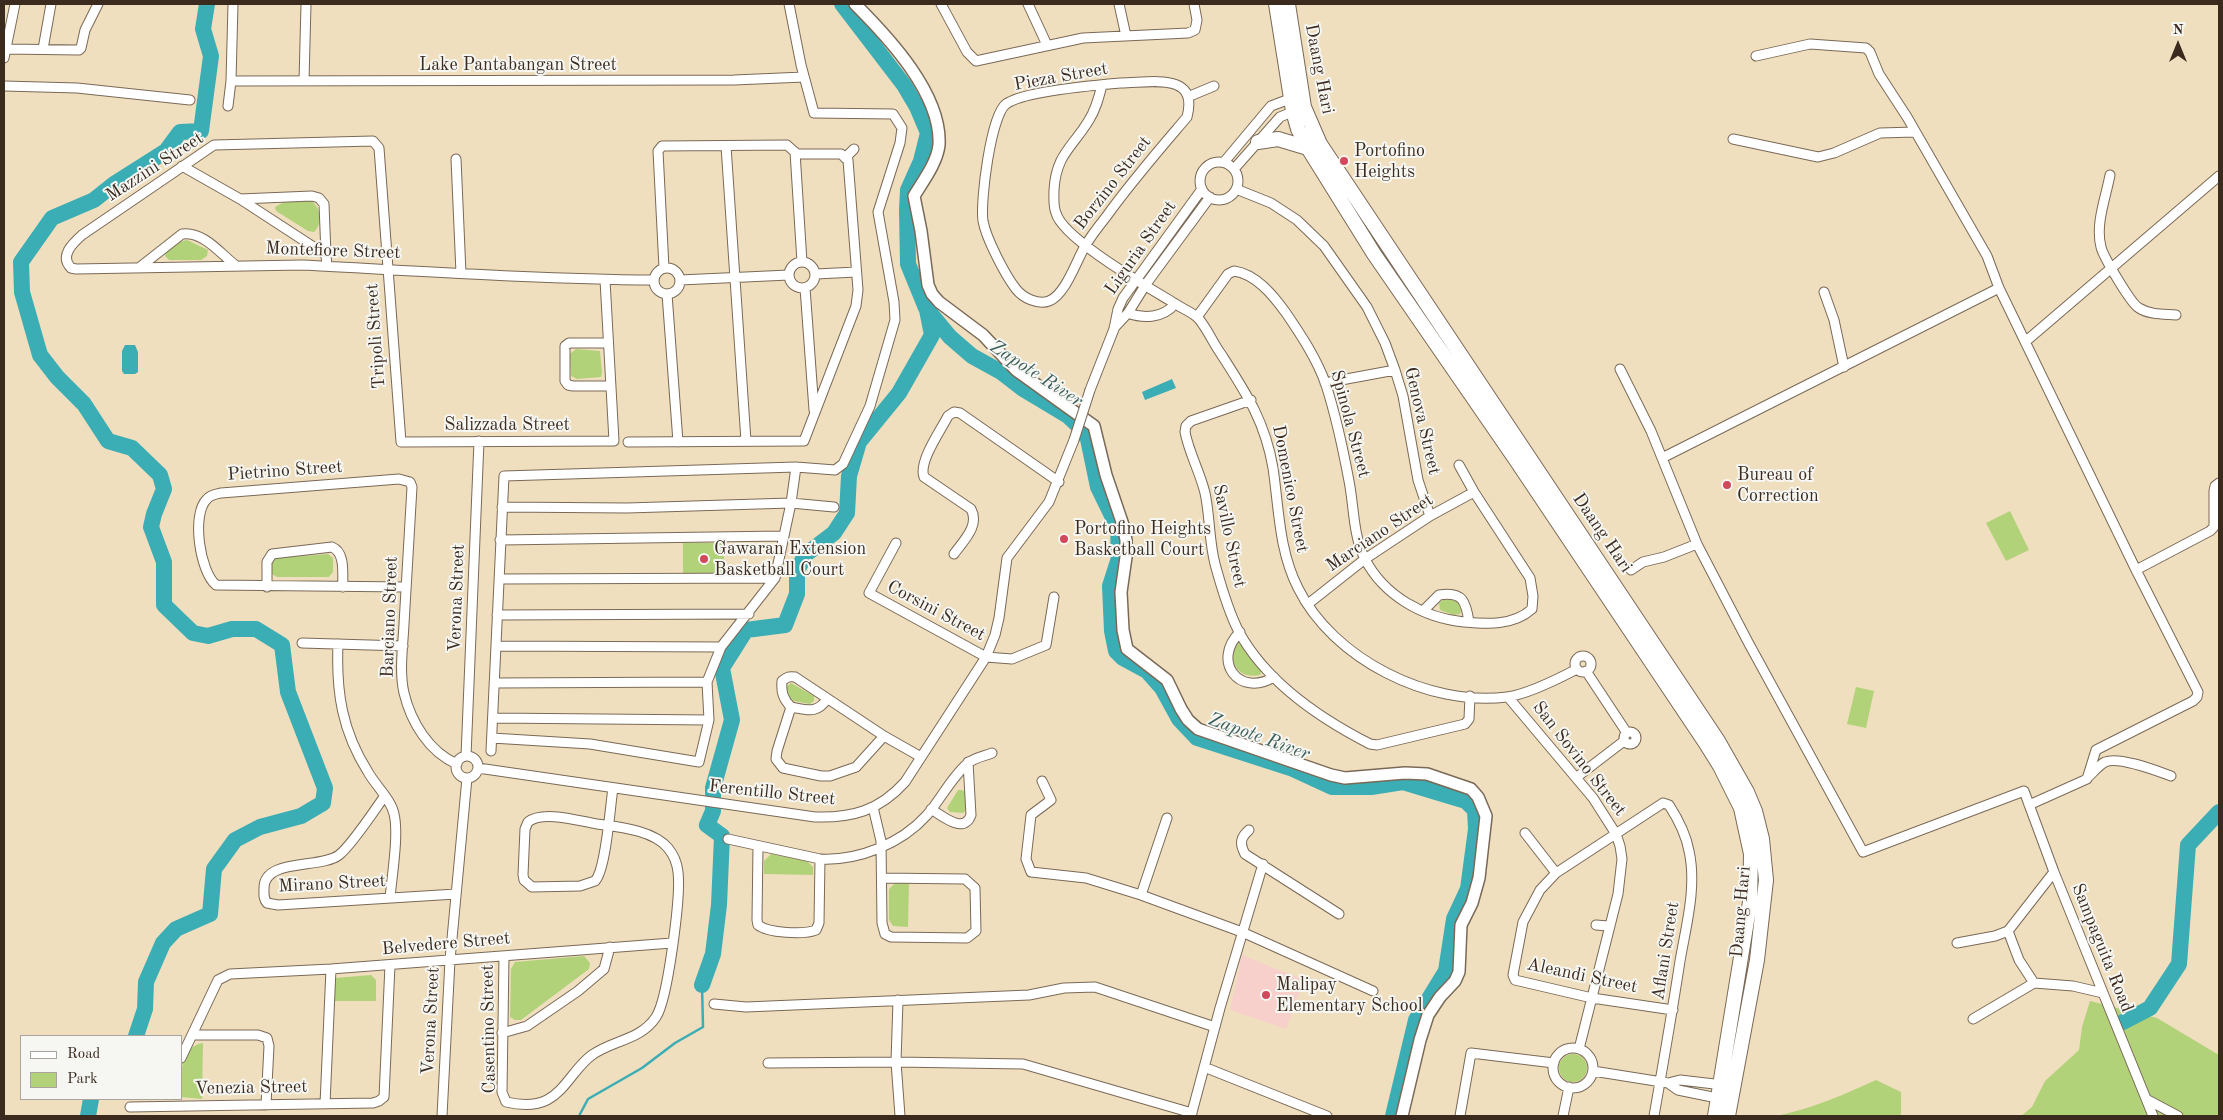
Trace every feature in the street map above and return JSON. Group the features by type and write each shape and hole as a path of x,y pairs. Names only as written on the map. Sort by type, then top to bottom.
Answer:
{"main road":[{"name":"Daang Hari","path":"1276,4 1297,102 1320,144 1521,457"},
{"name":"Daang Hari","path":"1288,4 1298,129 1308,148 1374,254 1521,457 1718,741 1747,792 1755,811 1762,839 1766,880 1757,960 1725,1092 1715,1116"},
{"path":"1258,142 1278,139 1308,148"},
{"name":"Daang Hari","path":"1725,1092 1728,1116"}],"street":[{"path":"15,4 7,26 5,53 43,50 74,51 81,48 85,30 98,4"},
{"path":"43,50 52,4"},
{"path":"228,106 232,81 232,4"},
{"path":"304,81 306,4"},
{"path":"491,751 504,476 796,467 839,468 843,464 870,406 895,320 894,302 878,212 900,143 902,128 893,114 814,113 804,77 789,4"},
{"path":"855,4 879,28 907,61 922,87 937,125 939,146 932,166 914,196 928,285 932,294 939,302 983,335 1016,370 1094,426 1106,475 1123,525 1126,540 1126,557 1121,592 1123,630 1127,649 1168,680 1188,720 1207,733 1245,744 1331,775 1345,778 1405,773 1427,774 1461,784 1471,789 1478,797 1486,816 1484,842 1479,878 1472,902 1461,925 1459,972 1455,981 1440,997 1428,1015 1420,1040 1402,1116"},
{"path":"941,4 967,52 976,61 1083,38 1178,35 1195,30 1197,20 1194,4"},
{"path":"1028,4 1047,45"},
{"path":"1119,4 1126,36"},
{"path":"1756,56 1810,44 1862,46 1870,52 1879,74 1987,256 1999,288 2025,342 2136,570 2198,692 2198,697 2096,750 2086,778"},
{"name":"Lake Pantabangan Street","path":"232,81 734,80 804,77"},
{"path":"4,83 77,88 190,100"},
{"name":"Pieza Street","path":"1038,302 1025,298 1016,289 988,238 983,222 982,203 1000,110 1014,100 1073,88 1102,85 1173,83 1183,88 1190,96"},
{"name":"Domenico Street","path":"1102,85 1097,104 1089,121 1061,159 1055,186 1054,205 1056,216 1066,231 1084,246 1197,317 1251,400 1262,424 1268,445 1283,544 1298,588 1308,604 1334,634 1374,666 1419,688 1442,694 1508,697 1582,670 1626,737 1577,777"},
{"path":"1190,96 1214,86"},
{"name":"Borzino Street","path":"1038,302 1050,301 1060,293 1084,246 1125,190 1187,117 1190,96"},
{"path":"1234,169 1280,117 1297,102"},
{"path":"1224,162 1271,106 1297,102"},
{"path":"1733,139 1818,157 1834,153 1880,133 1915,132"},
{"name":"Mazzini Street","path":"66,260 70,246 82,235 214,145 372,141"},
{"name":"Tripoli Street","path":"372,141 379,148 401,442"},
{"path":"628,442 804,441 814,413 818,392 856,306 858,290 848,160 841,154 797,154 788,145 662,146 658,151 664,268"},
{"path":"726,146 746,441"},
{"path":"845,158 854,149"},
{"path":"795,152 802,262"},
{"path":"456,159 461,273"},
{"path":"1224,162 1234,169 1238,178 1236,189 1225,199 1210,197 1202,189 1200,177 1206,166 1224,162"},
{"path":"182,166 240,199 326,255"},
{"path":"2110,175 2100,222 2100,246 2111,268 2137,307 2150,313 2176,316"},
{"path":"2025,342 2219,176"},
{"name":"Liguria Street","path":"986,656 997,626 1008,558 1049,502 1059,482 1090,390 1114,329 1118,309 1136,278 1202,189"},
{"name":"Genova Street","path":"1236,189 1271,204 1297,220 1324,246 1367,307 1385,343 1395,370 1402,396 1418,480 1430,516"},
{"path":"240,199 312,196 319,198 324,204 327,266"},
{"name":"Liguria Street","path":"1114,329 1128,314 1146,284 1210,197"},
{"path":"140,267 182,234 190,233 200,237 235,266"},
{"name":"Montefiore Street","path":"66,260 70,268 327,266 604,280 653,280"},
{"path":"802,262 813,266 816,274 814,282 805,288 794,286 789,274 792,266 802,262"},
{"path":"664,268 673,269 680,280 675,292 667,294 656,289 653,280 656,272 664,268"},
{"name":"Spinola Street","path":"1197,317 1228,274 1234,271 1250,276 1277,300 1314,358 1325,383 1349,481 1356,527 1365,559"},
{"path":"816,274 856,272"},
{"path":"680,280 789,274"},
{"path":"604,280 608,343 610,386 568,385 565,381 565,346 569,343 608,343"},
{"path":"805,288 818,392"},
{"path":"1662,458 1999,288"},
{"path":"1824,292 1834,320 1844,366"},
{"path":"667,294 678,442"},
{"path":"1128,314 1145,317 1156,316 1165,313 1175,304"},
{"path":"1620,369 1662,458 1697,544 1664,557 1643,562 1631,570"},
{"path":"1325,383 1395,370"},
{"name":"Salizzada Street","path":"401,442 614,440 610,386"},
{"name":"Savillo Street","path":"1251,400 1190,421 1186,426 1185,432 1205,494 1215,564 1240,632 1274,677 1321,718 1348,733 1377,745 1466,724 1469,718 1470,696"},
{"path":"954,554 972,528 974,515 971,509 924,477 922,471 924,462 948,416 954,412 960,413 1059,482"},
{"name":"Verona Street","path":"466,756 479,441"},
{"path":"1365,559 1381,581 1407,604 1437,617 1486,624 1515,620 1532,609 1534,596 1530,578 1474,492 1460,465"},
{"path":"492,738 590,744 699,762 709,720 707,682 721,647 749,614 775,578 791,503 796,467"},
{"name":"Pietrino Street","path":"406,587 267,587 225,586 212,583 201,554 198,532 200,511 207,499 221,492 399,479 410,482"},
{"name":"Barciano Street","path":"410,482 412,487 403,646 404,692 420,732 436,751 457,764"},
{"path":"2136,570 2210,531 2214,527 2214,490 2215,486 2219,483"},
{"name":"Marciano Street","path":"1308,604 1365,559 1430,516 1474,492"},
{"path":"502,507 626,508 791,503 834,507"},
{"path":"500,540 784,536"},
{"name":"Corsini Street","path":"896,542 869,594 986,656"},
{"name":"Sampaguita Road","path":"1697,544 1748,642 1863,852 2024,791 2054,872 2153,1116"},
{"path":"267,587 267,562 272,554 332,547 337,550 341,557 342,587"},
{"path":"499,579 775,578"},
{"path":"1423,611 1439,595 1454,595 1465,603 1469,622"},
{"path":"986,656 998,659 1012,659 1046,644 1054,597"},
{"path":"497,614 749,614"},
{"path":"1240,632 1228,647 1227,656 1232,673 1246,683 1255,684 1264,683 1274,677"},
{"path":"302,643 403,646"},
{"path":"338,644 339,696 347,732 367,772 392,808 395,817 390,898"},
{"path":"496,646 721,647"},
{"name":"Ferentillo Street","path":"478,768 815,817 836,817 854,814 873,807 896,792 921,757 986,656"},
{"path":"791,708 783,696 782,681 786,677 795,676 884,736 921,757"},
{"path":"494,683 707,682"},
{"name":"San Sovino Street","path":"1508,697 1577,777 1616,834 1622,859 1620,877 1579,1049"},
{"path":"791,708 819,709 827,699"},
{"path":"791,708 776,758 778,763 788,770 821,776 830,776 847,771 862,761 884,736"},
{"path":"492,718 709,720"},
{"path":"728,839 820,859 844,858 882,846 902,837 931,809 968,762 992,753"},
{"path":"466,756 475,759 478,768 476,774 467,778 459,775 457,764 462,757 466,756"},
{"path":"2029,805 2086,778 2104,762 2112,761 2139,765 2171,776"},
{"path":"931,809 952,823 966,822 970,819 968,762"},
{"name":"Verona Street","path":"442,1116 450,960 467,778"},
{"path":"1042,781 1051,800 1031,815 1026,859 1031,872 1086,878 1141,895 1242,932 1372,991"},
{"path":"613,788 608,826 601,872 595,882 580,886 538,888 532,887 524,880 525,829 532,818 548,816 608,826 650,835 664,844 675,860 678,872 678,894 672,943"},
{"name":"Mirano Street","path":"384,797 339,856 272,872 265,879 264,894 267,903 278,905 456,894"},
{"name":"Aflani Street","path":"1654,1116 1664,1082 1672,1010 1692,889 1690,852 1684,833 1669,805 1663,803 1659,805"},
{"name":"Aleandi Street","path":"1659,805 1556,873 1540,890 1523,922 1513,975 1515,980 1521,982 1592,998 1672,1010"},
{"path":"873,807 882,846 882,878 882,922 885,934 891,937 967,938 976,931 974,888 965,880 882,878"},
{"path":"1141,895 1168,818"},
{"path":"1249,830 1242,838 1242,849 1245,854 1340,914"},
{"path":"1525,833 1556,873"},
{"path":"758,846 757,920 758,925 768,931 807,932 816,930 819,923 820,859"},
{"path":"768,1064 896,1062 1023,1064 1192,1115 1242,932 1263,864"},
{"path":"1957,943 1995,936 2008,930 2054,872"},
{"path":"1596,925 1608,926"},
{"path":"2008,930 2018,960 2034,983"},
{"name":"Belvedere Street","path":"192,1035 215,987 223,976 672,943"},
{"name":"Casentino Street","path":"504,956 502,1092 506,1102 539,1103 559,1092 592,1055 638,1034 649,1026 663,1004 672,943"},
{"path":"502,1034 527,1026 578,991 604,969 610,947"},
{"name":"Venezia Street","path":"130,1107 170,1102 266,1105 373,1103 380,1101 384,1097 390,965"},
{"path":"325,1104 331,969"},
{"path":"1973,1019 2034,983 2073,986 2103,994"},
{"path":"714,1004 746,1007 1029,995 1064,988 1095,987 1216,1027"},
{"path":"898,1000 896,1062 900,1116"},
{"path":"182,1056 192,1035 258,1035 267,1038 269,1046 266,1105"},
{"path":"1579,1049 1590,1057 1593,1071 1584,1084 1569,1087 1556,1078 1554,1063 1563,1050 1579,1049"},
{"path":"1460,1116 1471,1053 1554,1063"},
{"path":"1204,1067 1327,1116"},
{"path":"1593,1071 1664,1082 1680,1080 1725,1092"},
{"path":"1664,1082 1678,1090 1725,1092"},
{"path":"1563,1116 1569,1087"},
{"path":"2146,1098 2178,1116"}],"shaded area":[{"name":"Malipay Elementary School","path":"1242,955 1304,980 1286,1029 1230,1010"}],"green space":[{"path":"311,201 317,207 320,216 319,225 314,232 308,231 276,211 275,207 284,202"},
{"path":"187,240 208,250 207,256 201,260 169,260 165,256 170,247"},
{"path":"576,349 600,351 601,377 577,379 571,376 570,354"},
{"path":"2010,511 2029,550 2006,561 1986,523"},
{"name":"Gawaran Extension Basketball Court","path":"683,543 723,543 725,574 683,574"},
{"path":"328,554 333,558 333,572 329,577 277,577 270,573 270,564 274,558"},
{"path":"1443,600 1457,602 1461,611 1460,614 1453,615 1440,610 1439,603"},
{"path":"1238,643 1242,644 1262,669 1260,675 1246,675 1236,668 1233,656"},
{"path":"791,683 814,696 814,701 810,704 794,701 787,695 787,686"},
{"path":"1856,687 1874,691 1866,728 1847,724"},
{"path":"958,790 965,792 966,810 963,813 950,812 947,808"},
{"path":"771,854 807,861 813,867 813,875 764,874 764,861"},
{"path":"895,883 909,883 908,927 893,926 889,920 889,889"},
{"path":"584,956 590,963 589,969 521,1020 515,1020 510,1017 511,969 515,962"},
{"path":"371,975 376,980 376,1001 331,1001 335,978"},
{"path":"2090,1001 2157,1018 2219,1055 2219,1116 2021,1116 2032,1107 2045,1081 2079,1050 2082,1027"},
{"path":"203,1043 202,1099 182,1097 183,1064 189,1050"},
{"path":"1573,1054 1583,1058 1587,1068 1583,1078 1573,1082 1563,1078 1559,1068 1563,1058"},
{"path":"1876,1080 1901,1092 1901,1116 1776,1116 1839,1096"}],"water":[{"path":"125,345 135,345 138,352 138,372 135,374 124,374 122,371 122,351"},
{"path":"1172,379 1176,388 1145,400 1142,392"}],"waterway":[{"path":"136,1035 145,1009 146,982 163,943 176,929 210,914 214,869 235,840 260,827 301,816 323,803 325,788 288,692 282,645 256,629 232,629 208,636 193,633 164,605 164,562 151,527 164,489 160,475 132,448 108,441 84,404 57,377 40,355 22,292 21,262 52,218 94,200 114,184 166,151 180,132 201,131 211,56 203,29 207,4"},
{"name":"Zapote River","path":"842,4 904,85 917,107 928,133 921,161 908,190 907,210 908,264 926,308 950,337 972,356 1001,372 1023,389 1068,416 1087,434 1098,487 1118,528 1119,558 1110,586 1112,631 1116,651 1123,658 1147,671 1162,688 1179,719 1197,738 1293,769 1332,787 1371,787 1403,782 1466,801 1475,810 1476,829 1468,889 1454,919 1446,971 1416,1020 1393,1116"},
{"path":"702,985 713,954 719,905 722,836 707,825 713,811 713,788 732,720 722,668 746,630 785,625 797,594 797,571 805,555 834,533 847,513 849,476 859,442 899,393 932,335 927,310"},
{"path":"2123,1022 2150,1008 2179,964 2188,845 2219,812"},
{"path":"579,1116 588,1099 642,1068 675,1043 703,1027 702,985"},
{"path":"88,1116 91,1100"}],"place":[{"name":"Portofino Heights","path":"1344,161"},
{"name":"Bureau of Correction","path":"1727,485"},
{"name":"Portofino Heights Basketball Court","path":"1064,539"},
{"name":"Gawaran Extension Basketball Court","path":"704,559"},
{"name":"Malipay Elementary School","path":"1266,995"}]}
